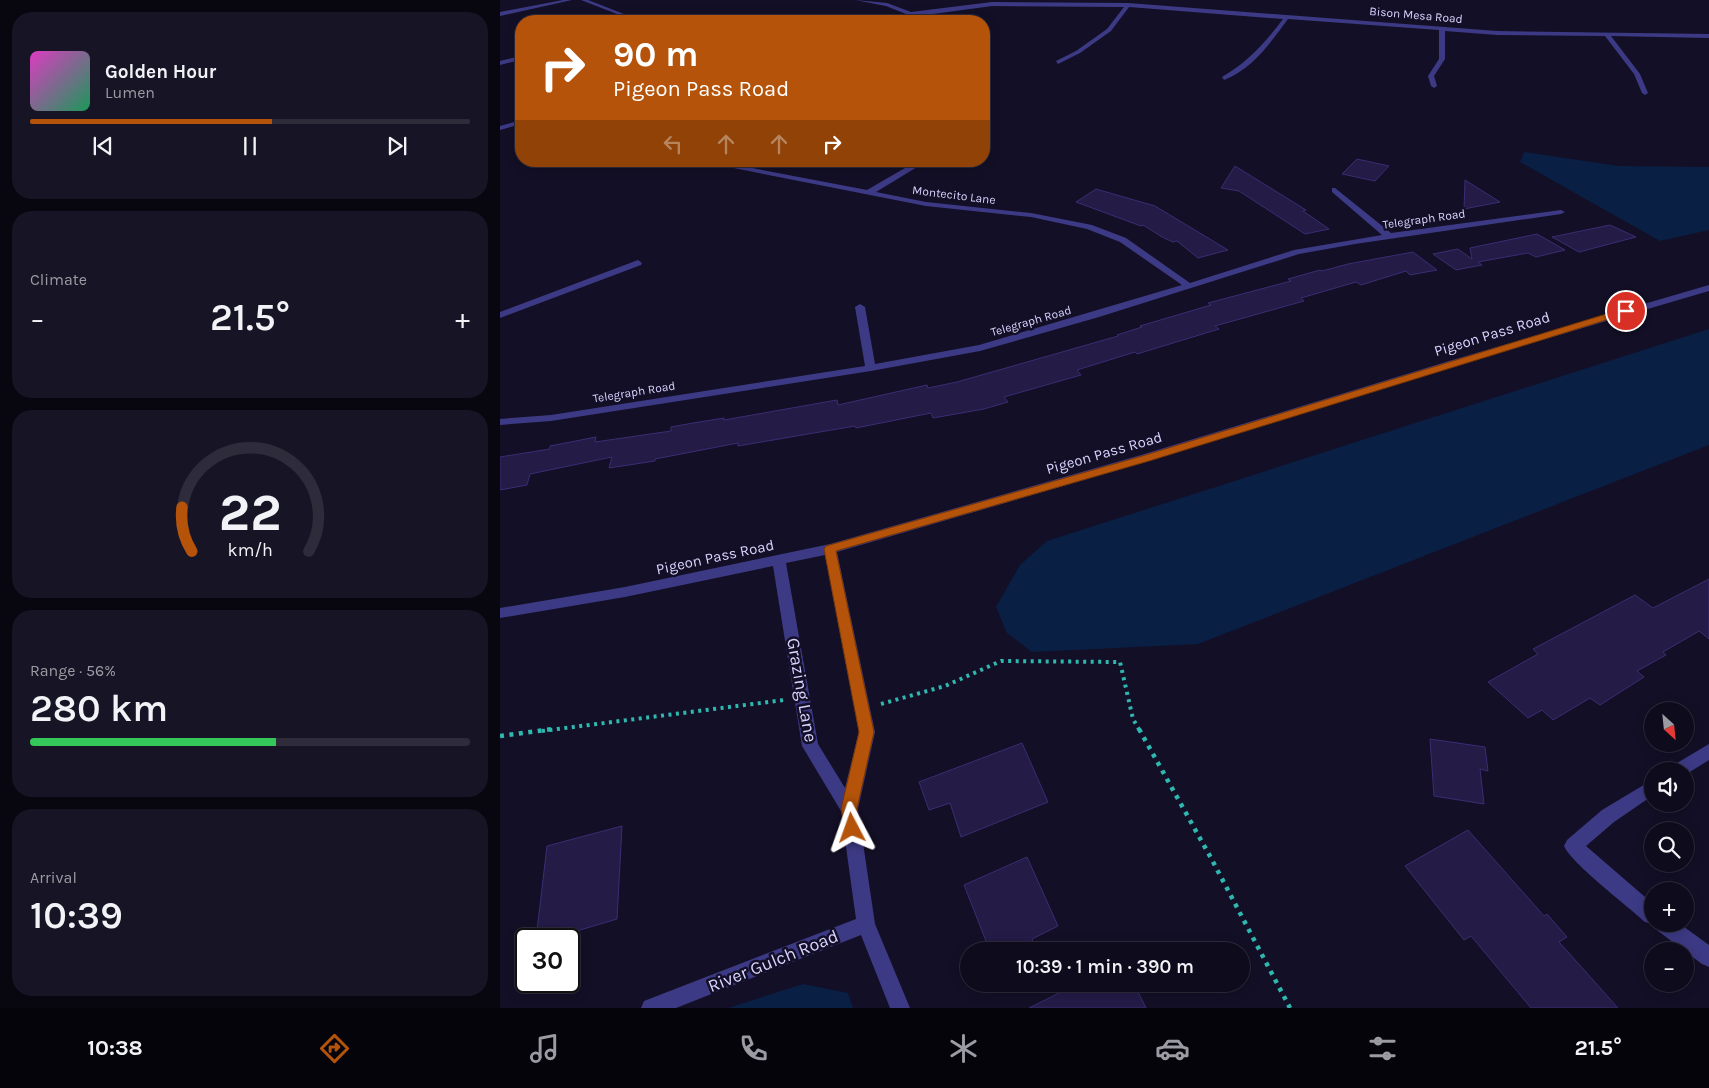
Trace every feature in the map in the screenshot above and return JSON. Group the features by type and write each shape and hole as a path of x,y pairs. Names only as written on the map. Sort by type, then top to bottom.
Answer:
{"street":[{"path":"500,14 570,0"},
{"path":"583,0 623,15"},
{"path":"858,0 887,5 911,14"},
{"name":"Bison Mesa Road","path":"907,15 992,4 1128,5 1497,33 1709,36"},
{"path":"1058,62 1078,52 1109,30 1128,5"},
{"path":"1224,78 1244,68 1262,50 1287,16"},
{"path":"1434,86 1431,76 1442,59 1442,29"},
{"path":"1606,34 1637,74 1645,92"},
{"path":"500,63 515,59"},
{"path":"500,128 515,124"},
{"name":"Montecito Lane","path":"735,167 926,204 1031,215 1089,227 1123,240 1189,286"},
{"path":"870,192 913,167"},
{"path":"1335,190 1389,236"},
{"name":"Telegraph Road","path":"500,422 550,418 871,368 980,348 1297,252 1389,236 1561,212"},
{"path":"500,315 638,263"},
{"name":"Pigeon Pass Road","path":"500,613 625,592 830,549 1145,458 1453,363 1709,288"},
{"path":"860,307 871,368"},
{"name":"Grazing Lane","path":"830,549 867,732 849,809 866,924 900,1008"},
{"name":"Grazing Lane","path":"779,560 810,746 849,809"},
{"path":"1692,762 1709,751"},
{"path":"1644,792 1608,816 1573,846 1644,908"},
{"name":"River Gulch Road","path":"651,1008 866,924"},
{"path":"1676,932 1709,956"}],"path":[{"path":"862,710 945,686 1001,661 1120,662 1132,719 1211,858 1290,1008"},
{"path":"500,736 802,698"}],"water":[{"path":"1524,152 1619,166 1709,167 1709,230 1660,241 1520,162"},
{"path":"1709,329 1709,445 1198,644 1032,652 1007,633 996,607 1020,565 1047,541"},
{"path":"803,984 848,993 853,1008 728,1008"}],"building":[{"path":"1357,159 1389,166 1375,181 1342,174"},
{"path":"1235,166 1306,210 1303,211 1329,229 1305,234 1239,191 1221,188"},
{"path":"1465,180 1500,202 1464,209"},
{"path":"1096,189 1155,206 1228,250 1198,258 1177,241 1173,242 1162,237 1143,225 1141,226 1076,202"},
{"path":"1610,225 1636,237 1579,252 1552,237"},
{"path":"1537,234 1565,250 1536,257 1528,253 1478,262 1482,265 1456,270 1433,254 1458,249 1472,259 1470,248"},
{"path":"1413,252 1437,270 1410,275 1406,271 1361,285 1356,282 1301,298 1304,301 1215,326 1219,329 1077,370 1081,375 1004,397 1008,402 984,409 933,418 931,413 856,428 855,426 738,446 738,443 655,459 655,461 609,468 612,457 530,474 527,485 500,490 500,457 550,449 550,446 596,437 595,442 671,431 671,427 693,423 724,418 724,420 837,400 838,405 927,385 928,388 957,382 1118,336 1142,327 1140,326 1211,305 1208,303 1291,281 1288,279 1320,270"},
{"path":"1709,579 1709,639 1699,631 1663,652 1666,655 1637,671 1644,677 1600,705 1590,698 1553,720 1542,710 1528,718 1488,682 1538,654 1533,649 1635,595 1653,608"},
{"path":"1430,739 1485,747 1488,771 1480,769 1484,804 1434,796"},
{"path":"1022,743 1048,802 961,837 950,803 929,810 919,782"},
{"path":"622,826 617,919 580,930 580,928 537,928 547,846"},
{"path":"1468,830 1544,916 1547,914 1567,937 1559,942 1618,1008 1531,1008 1471,936 1464,940 1405,866"},
{"path":"1027,857 1058,926 1032,939 1033,942 986,942 964,885"},
{"path":"1061,992 1138,992 1146,1008 1029,1008"}],"route":[{"path":"852,828 849,809 867,732 830,549 1145,458 1626,311"}]}
